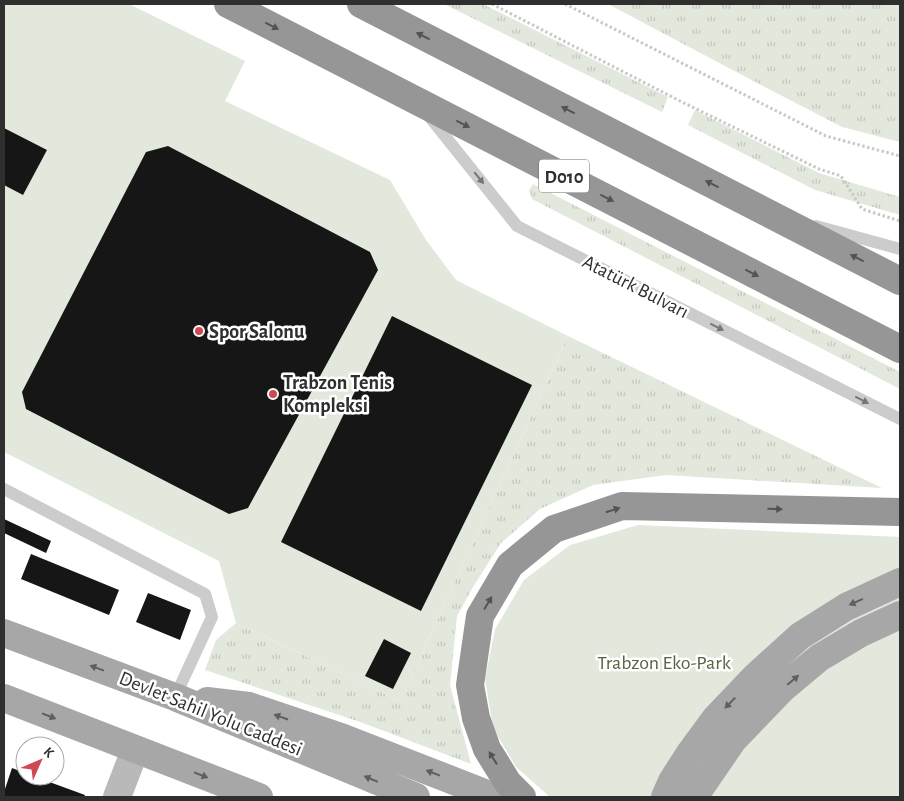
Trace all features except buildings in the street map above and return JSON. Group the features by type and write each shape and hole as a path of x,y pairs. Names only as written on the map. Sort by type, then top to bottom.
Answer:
{"highway":[{"name":"Atatürk Bulvarı","path":"228,4 900,349"},
{"path":"361,4 900,280"},
{"path":"522,797 508,783 487,749 476,718 470,685 480,616 510,565 554,529 622,506 900,512"}],"main road":[{"path":"665,797 672,781 715,718 756,676 800,636 846,607 900,582"},
{"path":"694,797 733,740 782,690 820,658 861,633 900,615"},
{"name":"Devlet Sahil Yolu Caddesi","path":"4,633 176,697 416,797"},
{"path":"176,697 249,706 341,737 495,797"},
{"path":"4,698 259,797"}],"street":[{"path":"117,797 135,750"}],"lane":[{"name":"Atatürk Bulvarı","path":"415,99 517,226 900,419"},
{"path":"771,214 900,249"},
{"path":"4,489 206,594 212,617 176,697"}],"path":[{"path":"492,4 680,101 819,169 841,176 862,209 900,221"},
{"path":"565,4 826,136 900,156"}],"green space":[{"name":"Trabzon Tenis Kompleksi","path":"4,4 129,4 245,61 225,101 390,180 426,240 456,280 568,336 400,701 236,623 219,561 4,452"},
{"path":"444,4 483,4 668,97 662,112"},
{"path":"608,4 900,4 900,142 842,127"},
{"path":"695,110 819,173 900,197 900,215 815,190 688,125"},
{"path":"533,184 900,372 900,389 532,199 529,190"},
{"path":"568,336 882,488 666,475 593,485 540,509 501,543 457,616 450,685 471,764 363,723 205,670 216,640 236,623 400,701"},
{"name":"Trabzon Eko-Park","path":"638,525 900,537 900,797 550,797 516,767 493,728 485,679 495,629 524,580 570,545"}],"place":[{"name":"Spor Salonu","path":"199,331"},
{"name":"Trabzon Tenis Kompleksi","path":"273,394"}]}
